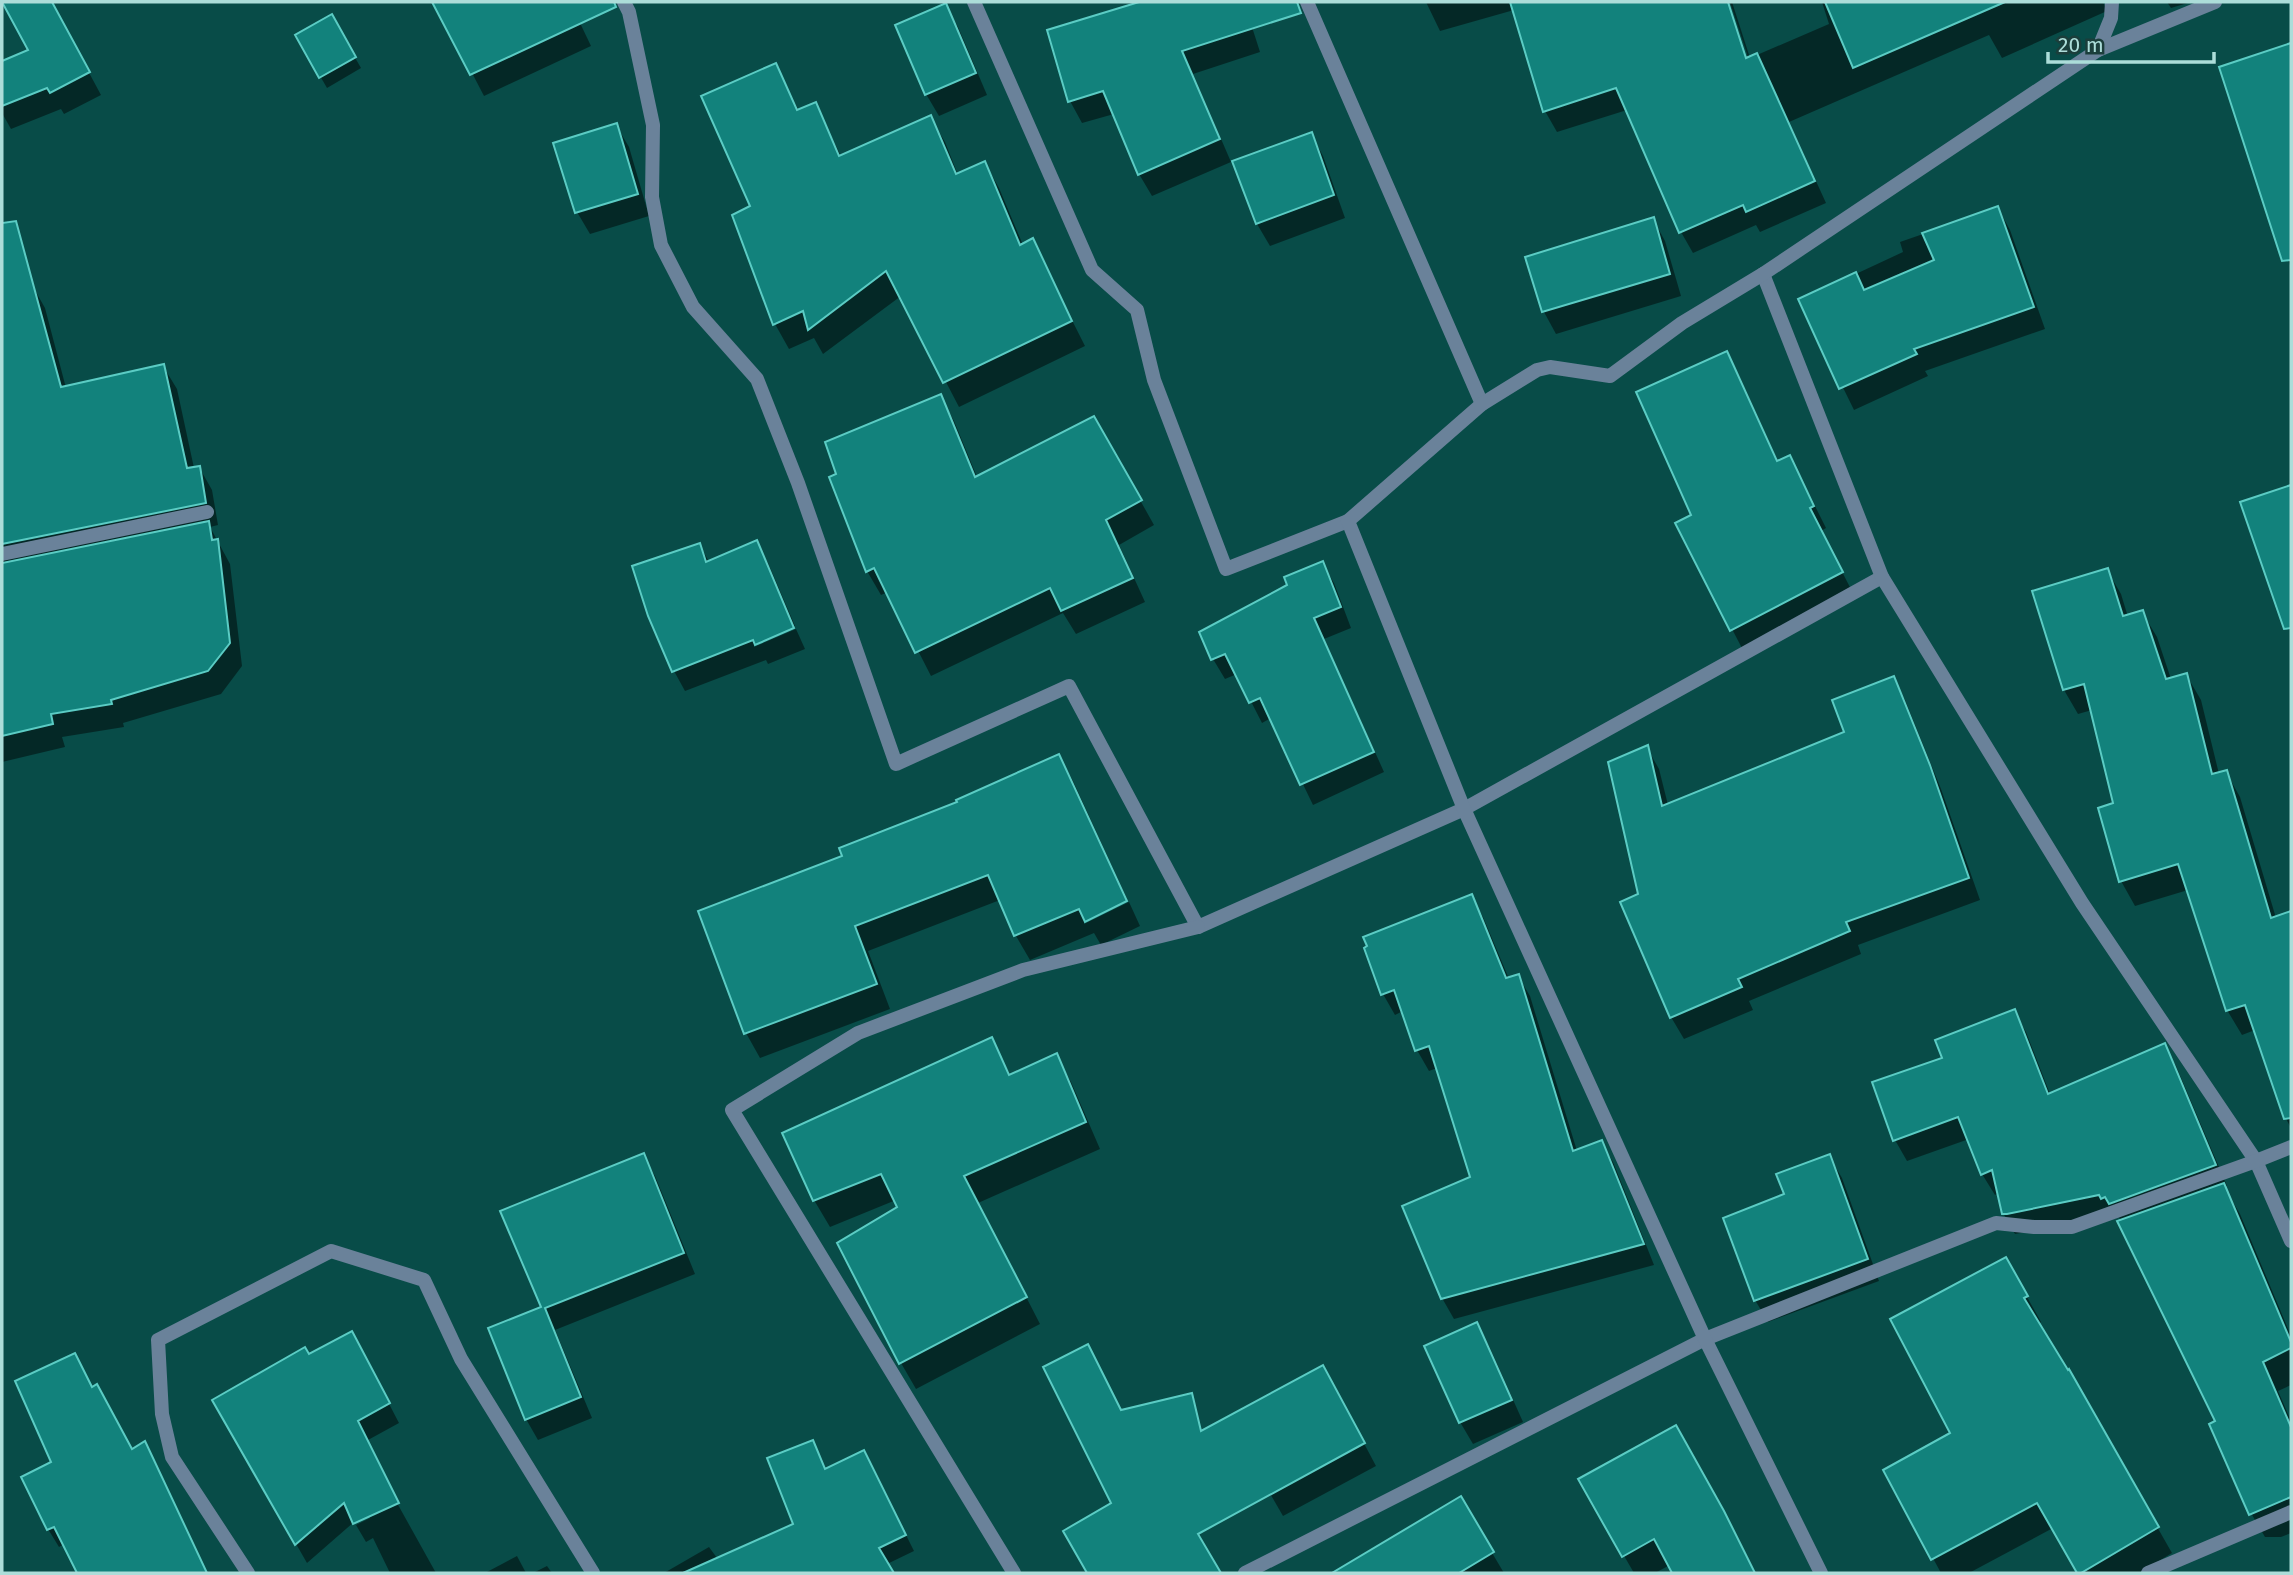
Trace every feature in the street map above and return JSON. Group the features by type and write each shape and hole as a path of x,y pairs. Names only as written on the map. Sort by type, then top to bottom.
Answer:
{"street":[{"path":"624,2 629,12 653,125 652,197 661,245 693,307 757,379 798,483 896,764 1069,686 1198,928"},
{"path":"974,2 1092,270 1137,310 1154,380 1226,569 1348,521 1482,404 1536,370 1550,367 1609,376 1682,323 1763,274 2098,50 2215,2"},
{"path":"1307,2 1482,404"},
{"path":"2098,50 2111,18 2112,2"},
{"path":"1763,274 1882,578 2082,903 2256,1161 2291,1241"},
{"path":"2,554 207,512"},
{"path":"1348,521 1464,809 1705,1339 1821,1573"},
{"path":"1014,1573 732,1110 858,1033 1023,970 1198,928 1464,809 1882,578"},
{"path":"1245,1573 1705,1339 1996,1223 2072,1227 2291,1147"},
{"path":"248,1573 172,1457 162,1414 158,1340 331,1251 424,1280 461,1359 593,1573"},
{"path":"2148,1573 2291,1511"}],"building":[{"path":"2,2 52,2 90,72 50,93 47,88 2,106 2,61 28,50"},
{"path":"432,2 614,2 616,7 470,75"},
{"path":"1139,2 1297,2 1301,13 1182,51 1220,139 1138,175 1103,91 1068,102 1047,30"},
{"path":"1510,2 1728,2 1746,58 1757,53 1815,181 1746,212 1743,205 1679,233 1616,88 1543,112"},
{"path":"1825,2 2005,2 1853,68"},
{"path":"946,3 976,73 925,95 895,25"},
{"path":"332,14 356,57 319,78 295,35"},
{"path":"2291,43 2291,260 2282,261 2219,67"},
{"path":"776,63 797,110 816,102 839,156 931,115 956,174 985,161 1020,245 1033,238 1072,321 943,383 886,271 808,330 803,311 773,325 732,215 750,206 701,96"},
{"path":"617,123 638,194 575,213 553,143"},
{"path":"1312,132 1334,195 1256,224 1232,161"},
{"path":"1998,206 2034,307 1914,349 1917,354 1839,389 1798,299 1856,272 1864,290 1934,260 1922,233"},
{"path":"1654,217 1670,274 1542,312 1525,257"},
{"path":"16,221 61,387 164,364 187,468 200,466 206,503 2,544 2,223"},
{"path":"1727,351 1777,461 1790,455 1814,506 1810,508 1843,572 1730,631 1675,523 1691,515 1636,392"},
{"path":"941,394 975,477 1094,416 1142,500 1106,520 1133,578 1061,611 1050,588 915,653 874,568 866,572 829,477 836,474 825,442"},
{"path":"2291,485 2291,628 2284,629 2240,502"},
{"path":"209,521 212,540 218,539 230,643 208,671 111,700 112,704 51,714 53,724 2,736 2,563"},
{"path":"757,540 794,628 755,645 753,640 672,672 648,616 632,566 700,543 706,562"},
{"path":"1323,561 1341,607 1314,618 1374,752 1300,785 1260,698 1249,703 1225,654 1211,660 1199,632 1287,585 1284,577"},
{"path":"2108,568 2123,616 2143,610 2166,679 2187,673 2212,774 2227,770 2271,918 2291,911 2291,1118 2284,1119 2245,1005 2226,1011 2178,864 2119,882 2098,808 2113,803 2084,684 2063,690 2032,591"},
{"path":"1894,676 1930,765 1969,878 1846,922 1850,931 1738,979 1742,987 1670,1018 1620,902 1638,894 1608,762 1648,745 1662,806 1844,732 1832,700"},
{"path":"1059,754 1127,901 1085,922 1079,909 1014,936 988,875 855,926 877,984 744,1034 698,911 842,856 839,848 957,802 956,800"},
{"path":"1472,894 1506,978 1519,974 1573,1151 1602,1140 1644,1244 1441,1299 1402,1206 1470,1177 1429,1046 1415,1051 1394,990 1381,995 1364,948 1367,946 1363,937"},
{"path":"2015,1009 2048,1094 2165,1043 2216,1165 2109,1204 2105,1197 2101,1199 2099,1195 2002,1214 1992,1170 1981,1175 1958,1117 1893,1141 1872,1082 1942,1058 1935,1040"},
{"path":"992,1037 1009,1075 1057,1053 1086,1122 964,1176 1027,1297 899,1364 837,1243 897,1207 881,1174 813,1201 782,1133"},
{"path":"644,1153 684,1253 545,1308 581,1397 525,1420 488,1328 541,1307 500,1211"},
{"path":"1830,1154 1868,1259 1754,1301 1723,1218 1784,1194 1776,1174"},
{"path":"2224,1183 2291,1342 2291,1348 2263,1362 2291,1427 2291,1497 2249,1515 2209,1424 2215,1421 2117,1221"},
{"path":"2006,1257 2028,1296 2024,1298 2069,1369 2159,1527 2081,1573 2077,1573 2037,1503 1931,1560 1883,1470 1950,1433 1890,1319"},
{"path":"1477,1322 1512,1400 1459,1423 1424,1346"},
{"path":"352,1331 390,1403 358,1421 399,1503 353,1524 344,1503 295,1545 212,1400 305,1347 309,1354"},
{"path":"1088,1344 1121,1410 1192,1393 1201,1431 1323,1365 1365,1443 1198,1534 1221,1573 1087,1573 1063,1531 1111,1503 1043,1367"},
{"path":"75,1353 92,1387 97,1384 132,1449 145,1441 207,1573 77,1573 54,1527 47,1530 21,1477 51,1462 15,1381"},
{"path":"1676,1425 1755,1573 1672,1573 1654,1539 1622,1557 1578,1479"},
{"path":"813,1440 825,1469 864,1450 906,1535 879,1548 894,1573 683,1573 793,1524 767,1458"},
{"path":"1461,1496 1494,1552 1459,1573 1332,1573"}]}
